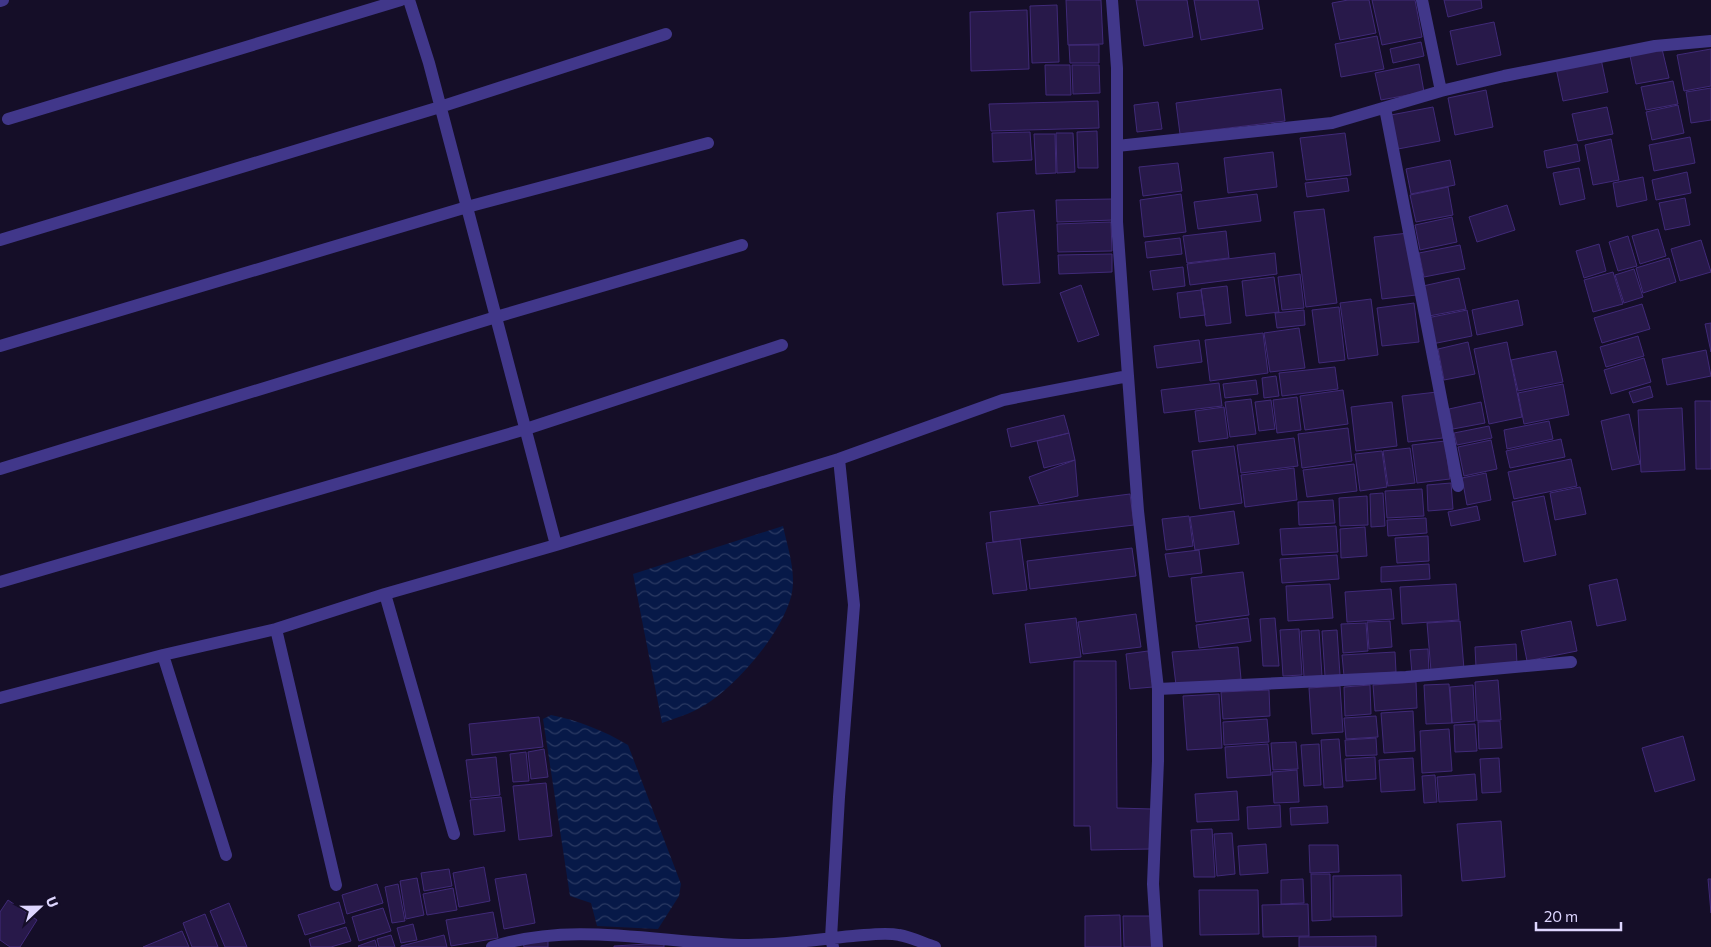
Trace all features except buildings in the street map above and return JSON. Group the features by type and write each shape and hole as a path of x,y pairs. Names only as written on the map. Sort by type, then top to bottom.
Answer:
{"street":[{"path":"8,119 400,0"},
{"path":"410,0 467,207 556,546"},
{"path":"1112,0 1117,68 1117,222 1138,511 1158,689 1154,884 1156,947"},
{"path":"1422,0 1441,90"},
{"path":"0,240 440,107 666,34"},
{"path":"1117,146 1332,123 1441,90 1655,46 1711,41"},
{"path":"1385,108 1458,486"},
{"path":"0,346 467,207 708,143"},
{"path":"0,469 496,317 742,245"},
{"path":"0,582 526,429 782,345"},
{"path":"0,698 276,629 386,594 556,546 839,459 1003,400 1128,376"},
{"path":"832,942 839,797 854,605 839,459"},
{"path":"386,594 454,834"},
{"path":"276,629 336,885"},
{"path":"163,656 226,855"},
{"path":"1158,689 1406,677 1571,662"},
{"path":"492,947 564,933 747,945 832,942 870,934 898,934 935,947"}],"water":[{"path":"783,526 791,562 793,588 786,611 769,640 747,668 723,692 699,708 662,723 633,574"},
{"path":"551,715 591,727 628,745 681,884 679,896 658,929 597,926 591,903 570,896 543,719"}]}
